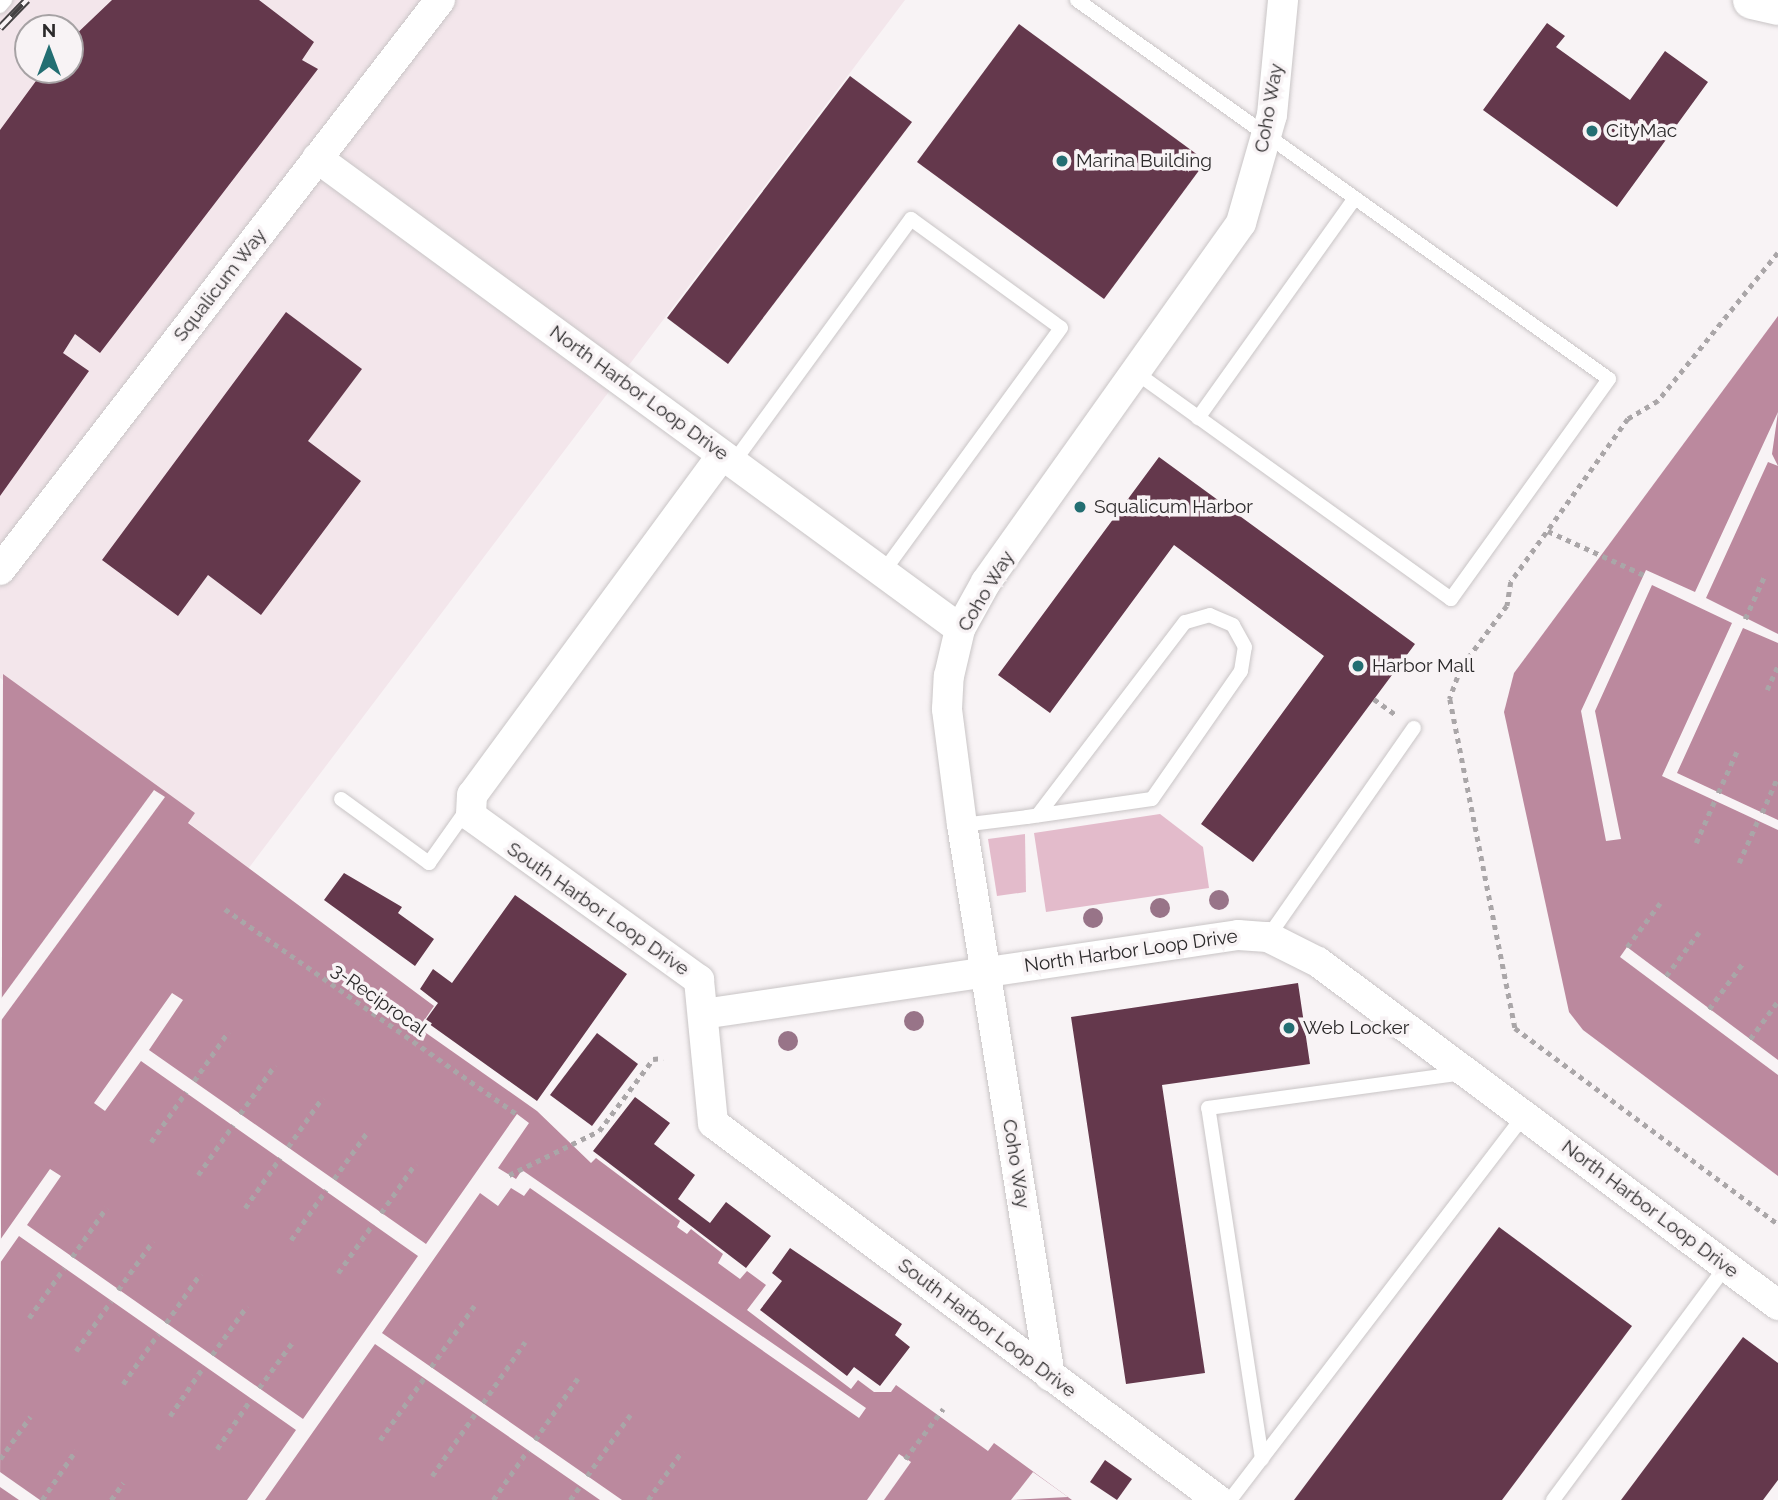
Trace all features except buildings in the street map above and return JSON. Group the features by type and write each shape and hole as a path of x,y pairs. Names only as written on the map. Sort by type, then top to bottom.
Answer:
{"street":[{"name":"Squalicum Way","path":"0,570 440,0"},
{"name":"Coho Way","path":"1050,1376 962,825 947,709 960,629 1137,373 1227,249 1267,136 1283,0"},
{"path":"1752,0 1778,5"},
{"name":"North Harbor Loop Drive","path":"317,158 960,629"},
{"path":"468,808 479,784 728,459"},
{"name":"South Harbor Loop Drive","path":"468,808 479,826 699,980 713,1124 1218,1500"},
{"name":"North Harbor Loop Drive","path":"702,1014 1238,934 1268,937 1318,962 1778,1305"}],"lane":[{"path":"0,6 5,0"},
{"path":"1077,0 1609,379 1451,599 1137,373"},
{"path":"1198,418 1354,198"},
{"path":"728,459 911,219 1061,328 883,572"},
{"path":"962,825 1038,815 1152,799 1241,671 1245,647 1233,625 1210,615 1185,622 1038,815"},
{"path":"1268,937 1414,728"},
{"path":"341,799 429,863 468,808"},
{"path":"1262,1459 1209,1108 1467,1073"},
{"path":"1230,1500 1524,1116"},
{"path":"1553,1500 1726,1266"}],"path":[{"path":"1778,253 1658,401 1628,419 1511,582 1507,606 1461,668 1450,699 1516,1028 1778,1224"},
{"path":"1548,531 1644,575"},
{"path":"1745,619 1765,577"},
{"path":"1767,690 1778,665"},
{"path":"1718,793 1737,751"},
{"path":"1762,813 1778,776"},
{"path":"1696,843 1715,800"},
{"path":"1739,863 1758,820"},
{"path":"1627,947 1660,903"},
{"name":"3-Reciprocal","path":"225,909 517,1114"},
{"path":"1666,976 1699,932"},
{"path":"1709,1009 1742,964"},
{"path":"1750,1039 1778,1001"},
{"path":"194,1081 228,1032"},
{"path":"509,1175 599,1130 653,1059 663,1058"},
{"path":"240,1114 275,1065"},
{"path":"150,1142 186,1092"},
{"path":"288,1147 322,1098"},
{"path":"198,1175 233,1125"},
{"path":"334,1180 368,1130"},
{"path":"245,1208 280,1158"},
{"path":"381,1213 415,1164"},
{"path":"291,1240 326,1190"},
{"path":"72,1257 106,1208"},
{"path":"338,1273 373,1224"},
{"path":"118,1290 153,1241"},
{"path":"29,1318 64,1268"},
{"path":"166,1323 200,1274"},
{"path":"76,1351 111,1301"},
{"path":"212,1355 247,1306"},
{"path":"431,1367 474,1306"},
{"path":"123,1384 158,1334"},
{"path":"259,1388 294,1339"},
{"path":"483,1403 526,1342"},
{"path":"170,1416 205,1366"},
{"path":"380,1440 424,1378"},
{"path":"535,1440 578,1378"},
{"path":"217,1449 251,1399"},
{"path":"905,1459 943,1409"},
{"path":"432,1476 475,1413"},
{"path":"587,1476 630,1415"},
{"path":"0,1458 30,1417"},
{"path":"41,1500 76,1450"},
{"path":"493,1500 528,1450"},
{"path":"648,1500 682,1451"},
{"path":"111,1500 123,1483"},
{"path":"570,1500 580,1486"}],"shaded area":[{"path":"0,0 905,0 248,869 188,822 195,813 0,678"},
{"path":"1778,316 1778,1176 1583,1030 1569,1012 1504,712 1514,673"},
{"path":"3,674 195,813 188,823 434,1006 419,1028 537,1111 591,1163 596,1158 680,1221 677,1227 687,1234 691,1229 723,1254 718,1263 740,1279 747,1271 766,1285 747,1310 851,1389 858,1380 874,1392 891,1392 896,1385 988,1451 994,1443 1072,1500 0,1500"},
{"path":"1160,814 1203,847 1209,888 1046,912 1034,833"},
{"path":"1025,834 1026,892 997,896 988,839"}],"pier":[{"path":"1778,412 1772,454 1778,466 1768,462 1706,598 1778,634 1778,643 1743,628 1677,773 1778,820 1778,830 1662,776 1732,623 1652,585 1595,711 1621,839 1606,841 1581,711 1646,570 1695,592"},
{"path":"154,790 165,797 0,1022 0,1000"},
{"path":"1627,947 1778,1060 1778,1075 1620,957"},
{"path":"172,993 183,1000 149,1050 426,1244 517,1114 529,1123 498,1168 516,1179 522,1170 866,1408 859,1418 530,1188 524,1196 511,1188 498,1206 480,1193 382,1333 622,1500 600,1500 375,1344 265,1500 247,1500 296,1430 19,1236 0,1263 0,1240 50,1169 61,1176 27,1225 303,1419 418,1256 141,1061 105,1111 94,1103"},
{"path":"899,1454 911,1462 884,1500 867,1500"},
{"path":"0,1472 40,1500 19,1500 0,1487"},
{"path":"1033,1472 1068,1497 1011,1500"}],"railway":[{"path":"0,28 27,0"}],"place":[{"name":"CityMac","path":"1592,131"},
{"name":"Marina Building","path":"1062,161"},
{"name":"Squalicum Harbor","path":"1080,507"},
{"name":"Harbor Mall","path":"1358,666"},
{"name":"Web Locker","path":"1289,1028"}]}
